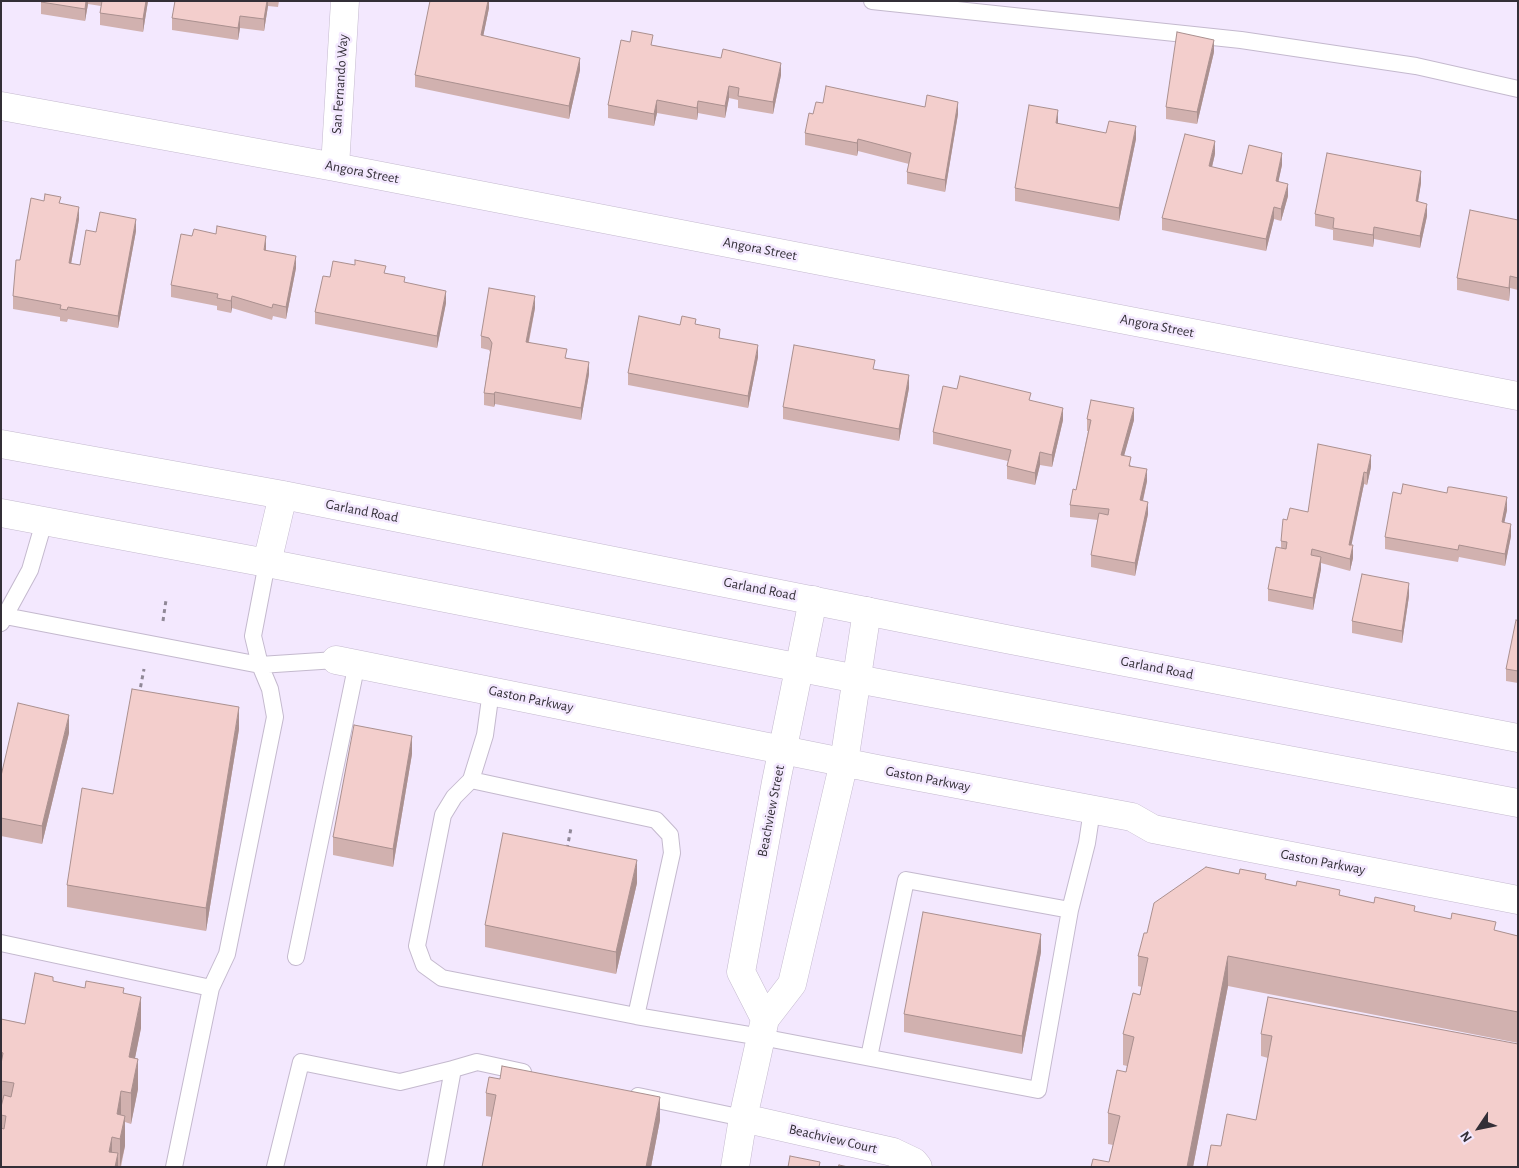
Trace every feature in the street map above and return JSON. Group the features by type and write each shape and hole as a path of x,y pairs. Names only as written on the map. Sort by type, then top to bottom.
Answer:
{"street":[{"name":"San Fernando Way","path":"335,167 345,1"},
{"name":"Angora Street","path":"1,106 335,167 1518,396"},
{"name":"Garland Road","path":"1,444 283,495 1006,639 1518,738"},
{"path":"267,563 283,495"},
{"path":"1,513 267,563 799,668 1518,803"},
{"name":"Beachview Street","path":"763,1028 741,972 813,600"},
{"path":"735,1167 743,1118 763,1028 792,984 844,762 867,610"},
{"name":"Gaston Parkway","path":"347,662 783,750 1132,817 1153,829 1518,900"},
{"name":"Beachview Court","path":"743,1118 893,1152 914,1162 918,1167"}],"lane":[{"path":"872,1 1241,40 1416,66 1518,89"},
{"path":"44,522 30,570 3,620 260,665 347,662 296,957"},
{"path":"174,1167 211,988 227,954 275,717 270,689 260,665 252,636 267,563"},
{"path":"491,691 485,735 472,780 454,797 443,815 417,946 424,965 442,978 636,1016 763,1028 869,1057 1038,1090 1070,910 1085,850 1092,810"},
{"path":"472,780 656,820 670,835 672,853 636,1016"},
{"path":"869,1057 906,880 1070,910"},
{"path":"1,943 211,988"},
{"path":"275,1167 301,1062 400,1082 477,1062 534,1074"},
{"path":"435,1167 453,1068"},
{"path":"620,1092 743,1118"}],"building":[{"path":"41,1 86,1 85,9"},
{"path":"102,1 146,1 143,19 100,13"},
{"path":"175,1 267,1 264,19 240,16 238,28 172,18"},
{"path":"430,1 488,1 481,35 580,58 569,106 415,75"},
{"path":"632,31 653,35 651,45 721,58 723,49 781,63 773,102 738,96 739,88 729,86 725,106 698,101 697,108 657,100 654,114 608,105 621,40 630,42"},
{"path":"1177,32 1214,40 1197,112 1166,107"},
{"path":"826,86 925,107 927,95 958,102 945,180 907,172 911,153 858,139 857,143 805,133 809,113 813,114 816,102 823,103"},
{"path":"1029,105 1058,110 1056,123 1106,133 1109,121 1136,126 1119,208 1015,188"},
{"path":"1185,134 1215,141 1209,166 1242,174 1249,145 1282,153 1276,181 1288,184 1281,209 1274,207 1266,239 1162,218"},
{"path":"1327,153 1421,171 1416,201 1427,204 1420,236 1374,227 1373,235 1333,228 1334,218 1315,214"},
{"path":"45,194 61,197 59,203 79,207 69,263 80,265 86,230 96,232 100,212 136,219 118,316 68,307 67,310 60,309 61,305 13,296 16,260 20,260 31,198 44,201"},
{"path":"1470,210 1518,220 1518,278 1510,276 1509,288 1457,278"},
{"path":"217,226 266,236 264,250 296,256 286,307 273,304 272,308 232,296 231,301 217,298 218,294 171,285 181,234 192,236 194,229 216,234"},
{"path":"355,260 386,266 384,273 405,277 404,282 446,291 437,336 315,312 323,276 330,277 333,261 355,265"},
{"path":"489,288 535,296 526,342 567,349 565,358 589,362 581,408 495,392 494,394 484,393 492,343 489,338 481,336"},
{"path":"639,316 680,325 682,316 696,319 695,324 720,329 719,338 758,345 748,396 628,373"},
{"path":"794,345 875,360 873,369 909,375 899,429 783,407"},
{"path":"960,376 1031,393 1029,400 1063,408 1052,455 1040,452 1035,473 1007,466 1011,450 933,432 943,386 957,389"},
{"path":"1091,400 1134,408 1121,455 1131,457 1129,466 1147,469 1140,500 1148,502 1135,563 1091,555 1099,513 1108,515 1109,509 1070,505 1073,489 1076,490 1091,420 1087,419"},
{"path":"1318,444 1371,455 1367,473 1364,472 1349,545 1353,545 1350,559 1312,549 1311,555 1321,557 1313,598 1268,589 1276,547 1286,549 1287,542 1281,541 1283,519 1287,520 1290,508 1308,512"},
{"path":"1403,484 1447,493 1448,487 1451,487 1507,497 1502,522 1511,524 1505,554 1459,545 1458,550 1385,537 1393,492 1401,494"},
{"path":"1362,574 1409,583 1402,631 1352,621"},
{"path":"1516,620 1518,621 1518,671 1506,669"},
{"path":"132,689 239,707 206,908 67,885 82,788 113,794"},
{"path":"18,703 69,715 42,826 1,818 1,776"},
{"path":"354,725 412,736 393,849 333,837"},
{"path":"503,833 637,860 616,952 485,925"},
{"path":"1206,867 1239,874 1240,869 1266,874 1265,879 1296,886 1297,881 1340,890 1339,895 1374,903 1375,897 1415,906 1414,911 1451,919 1452,913 1496,922 1494,930 1518,936 1518,1012 1228,956 1187,1167 1091,1167 1093,1159 1109,1162 1120,1116 1108,1113 1117,1070 1126,1072 1134,1037 1123,1034 1133,993 1140,995 1148,958 1138,956 1144,933 1147,933 1154,903"},
{"path":"923,912 1041,934 1022,1036 904,1014"},
{"path":"35,973 53,977 53,981 85,988 86,981 124,988 123,993 141,997 129,1057 138,1059 131,1093 121,1091 117,1114 125,1116 120,1139 112,1137 109,1152 118,1153 115,1167 1,1167 1,1128 4,1129 6,1116 1,1115 1,1107 4,1095 11,1097 14,1083 1,1081 3,1053 1,1052 1,1019 25,1024"},
{"path":"1268,997 1518,1044 1518,1167 1207,1167 1211,1145 1221,1146 1227,1114 1256,1120 1272,1036 1261,1034"},
{"path":"502,1066 660,1097 646,1167 482,1167 496,1095 486,1093 489,1077 500,1079"},
{"path":"790,1156 820,1162 819,1167 788,1167"}]}
